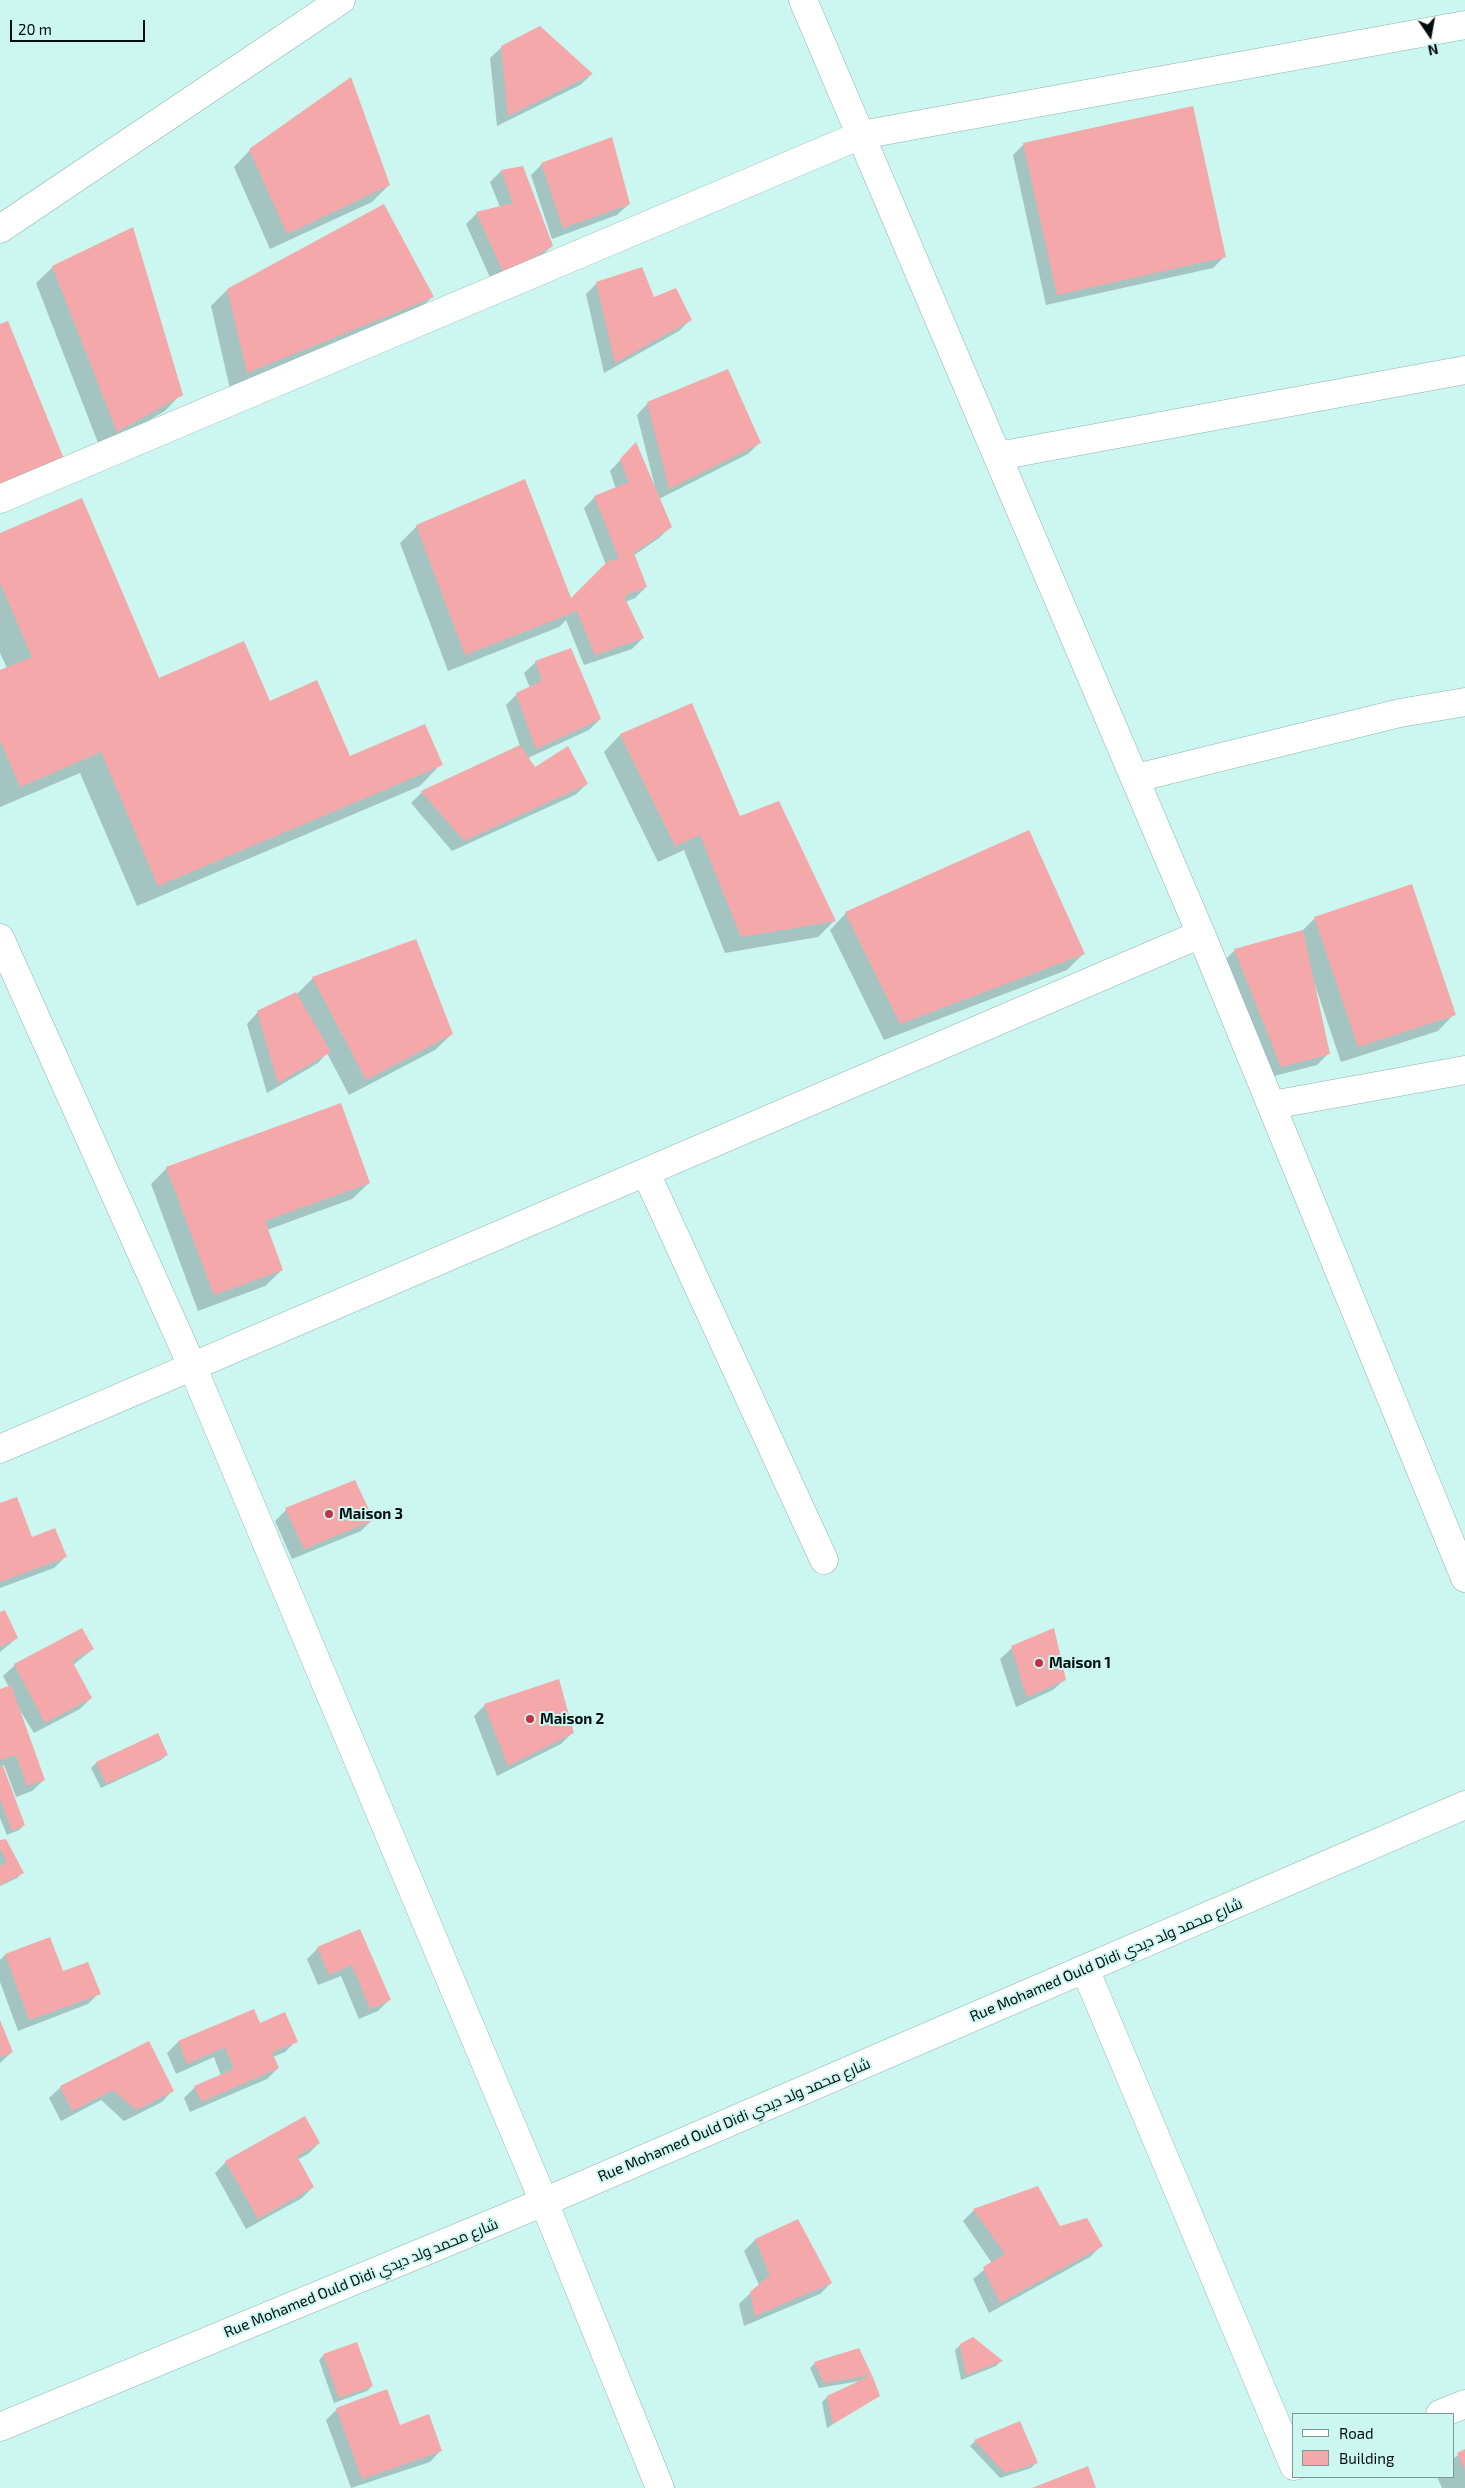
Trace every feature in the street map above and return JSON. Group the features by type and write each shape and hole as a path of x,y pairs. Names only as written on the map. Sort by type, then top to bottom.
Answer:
{"street":[{"path":"0,229 341,0"},
{"path":"803,0 1202,934 1465,1578"},
{"path":"0,499 861,135 1465,24"},
{"path":"998,456 1465,370"},
{"path":"1136,778 1400,713 1465,702"},
{"path":"0,1449 1202,934"},
{"path":"0,938 192,1368 544,2202 660,2488"},
{"path":"1272,1105 1465,1070"},
{"path":"646,1173 824,1560"},
{"name":"Rue Mohamed Ould Didi شارع محمد ولد ديدي","path":"0,2427 544,2202 1465,1805"},
{"path":"1085,1970 1292,2461"},
{"path":"1442,2413 1465,2404"}],"building":[{"path":"540,26 593,74 508,116 501,46"},
{"path":"351,77 390,185 287,234 249,149"},
{"path":"1193,106 1226,257 1057,295 1023,143"},
{"path":"612,137 630,204 563,228 541,163"},
{"path":"523,166 553,246 504,274 476,212 513,203 501,170"},
{"path":"384,204 434,297 247,373 227,289"},
{"path":"133,227 183,395 117,432 52,266"},
{"path":"642,267 654,297 676,288 692,320 615,363 596,282"},
{"path":"8,321 66,464 0,490 0,324"},
{"path":"728,369 761,443 669,489 647,402"},
{"path":"636,442 672,527 634,553 647,587 624,596 644,638 595,655 577,611 465,655 416,525 525,479 571,598 607,562 619,558 594,496 629,482 620,459"},
{"path":"82,498 159,678 244,641 270,701 317,680 350,756 425,724 443,765 158,886 101,752 20,787 0,740 0,670 32,657 0,583 0,533"},
{"path":"571,648 601,719 536,749 516,693 542,681 535,661"},
{"path":"692,703 740,816 779,801 836,921 741,937 700,835 675,846 620,734"},
{"path":"520,745 535,767 568,746 588,784 464,841 421,791"},
{"path":"1029,830 1085,954 900,1024 845,912"},
{"path":"1412,884 1456,1015 1358,1047 1314,917"},
{"path":"1303,930 1330,1054 1281,1067 1234,949"},
{"path":"416,939 453,1034 366,1080 312,977"},
{"path":"296,992 331,1052 278,1083 257,1011"},
{"path":"341,1103 370,1183 265,1221 283,1270 214,1295 166,1167"},
{"name":"Maison 3","path":"355,1480 374,1520 304,1549 285,1508"},
{"path":"17,1497 32,1537 55,1528 67,1557 0,1582 0,1503"},
{"path":"5,1610 18,1638 0,1647 0,1612"},
{"path":"82,1628 94,1649 72,1661 92,1698 45,1723 14,1664"},
{"name":"Maison 1","path":"1054,1628 1066,1680 1027,1697 1011,1646"},
{"name":"Maison 2","path":"559,1679 574,1733 508,1766 484,1704"},
{"path":"11,1685 45,1780 27,1786 16,1755 0,1760 0,1689"},
{"path":"158,1733 168,1755 106,1784 96,1762"},
{"path":"3,1766 25,1825 12,1831 0,1799 0,1767"},
{"path":"6,1839 24,1873 0,1885 0,1866 7,1863 0,1848 0,1840"},
{"path":"360,1929 391,2000 370,2009 352,1965 329,1975 317,1947"},
{"path":"50,1937 63,1971 88,1962 101,1994 29,2020 5,1954"},
{"path":"254,2009 260,2023 285,2012 298,2042 272,2052 279,2068 201,2102 194,2086 234,2069 225,2047 187,2064 178,2041"},
{"path":"0,2020 13,2052 0,2057"},
{"path":"149,2041 174,2091 136,2110 113,2090 72,2111 60,2086"},
{"path":"305,2116 320,2143 297,2156 314,2187 258,2219 225,2161"},
{"path":"1038,2186 1060,2226 1087,2218 1103,2246 1000,2303 983,2267 1005,2254 973,2209"},
{"path":"798,2219 832,2283 755,2316 750,2292 770,2275 755,2239"},
{"path":"973,2337 1003,2361 966,2375 960,2344"},
{"path":"357,2342 373,2386 339,2398 323,2354"},
{"path":"859,2348 872,2375 824,2383 814,2362"},
{"path":"872,2375 880,2396 833,2424 827,2396"},
{"path":"387,2389 400,2425 429,2414 442,2451 362,2479 336,2408"},
{"path":"1020,2421 1038,2463 1005,2473 974,2440"},
{"path":"1465,2449 1465,2470 1457,2453"},
{"path":"1088,2466 1096,2488 1032,2488"}],"place":[{"name":"Maison 3","path":"329,1514"},
{"name":"Maison 1","path":"1039,1663"},
{"name":"Maison 2","path":"530,1719"}]}
